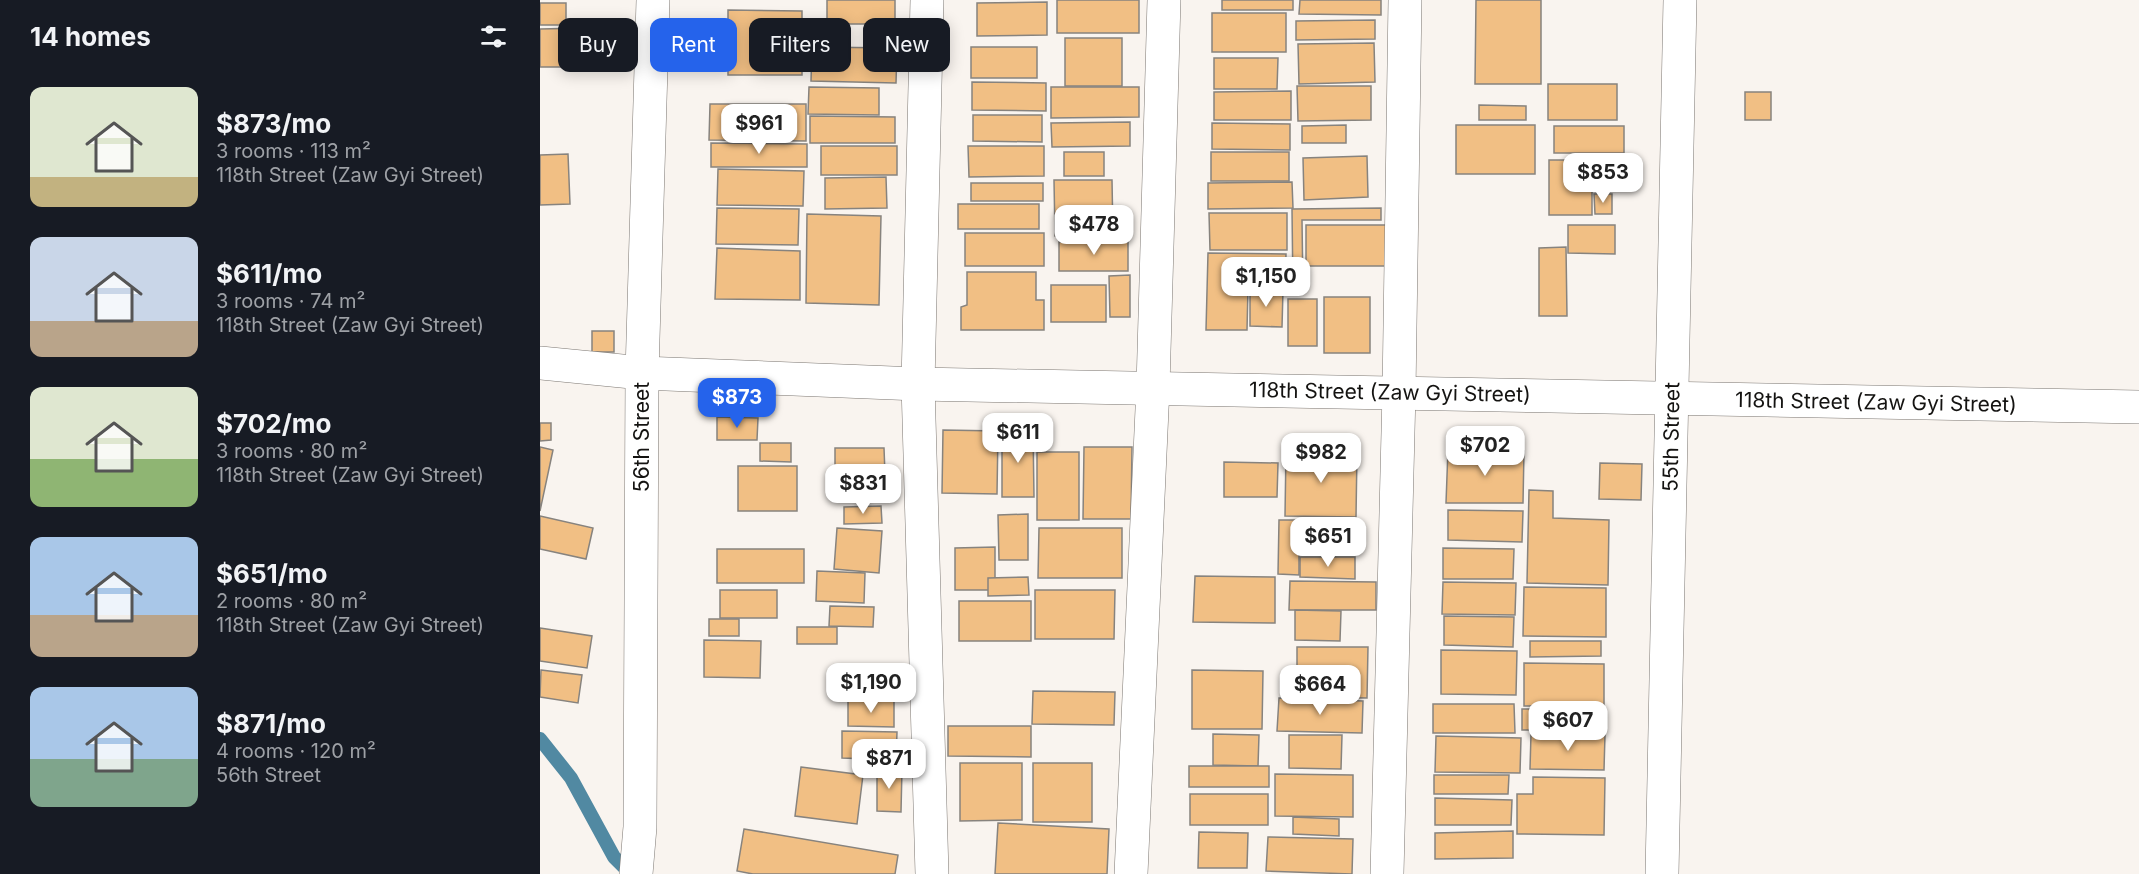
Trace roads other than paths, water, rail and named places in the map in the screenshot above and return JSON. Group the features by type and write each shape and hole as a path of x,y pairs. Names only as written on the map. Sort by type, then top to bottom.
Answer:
{"street":[{"name":"56th Street","path":"636,869 640,827 642,373 653,0"},
{"path":"927,0 918,384 932,874"},
{"path":"1131,874 1153,387 1164,0"},
{"path":"1387,874 1399,392 1405,0"},
{"name":"55th Street","path":"1662,874 1680,0"},
{"name":"118th Street (Zaw Gyi Street)","path":"540,363 642,373 918,384 2139,407"}],"waterway":[{"path":"540,739 571,778 614,857 631,874"}]}
